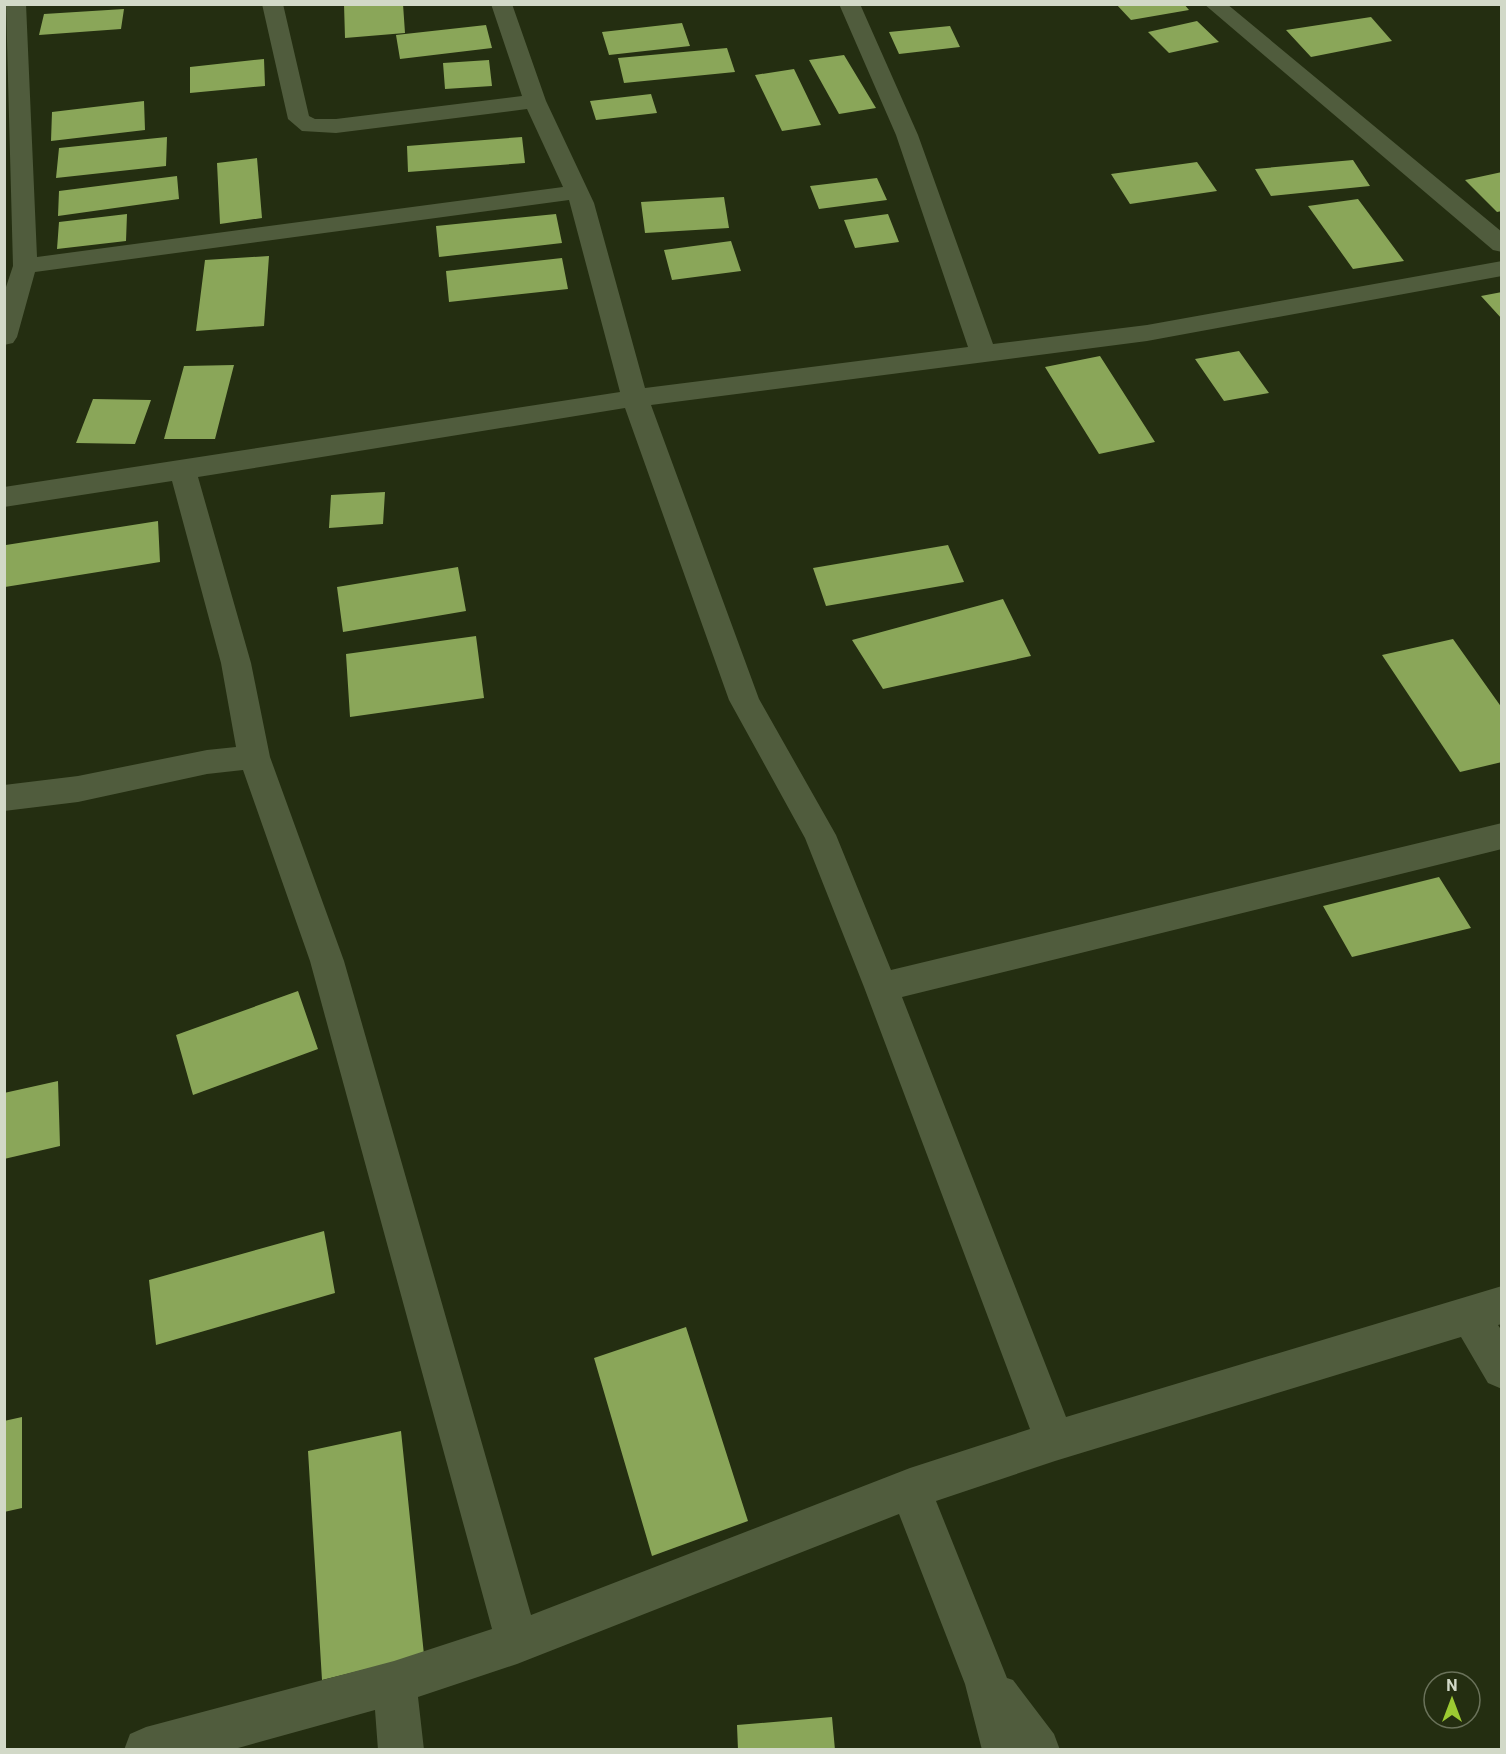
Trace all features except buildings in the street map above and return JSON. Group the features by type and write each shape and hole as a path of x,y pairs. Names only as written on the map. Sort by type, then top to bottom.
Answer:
{"street":[{"path":"4,337 25,266 16,4"},
{"path":"272,4 299,118 310,126 336,126 535,101"},
{"path":"501,4 535,101 577,192 635,398 744,700 820,835 881,987 1055,1441"},
{"path":"849,4 907,135 982,354"},
{"path":"1214,4 1502,245"},
{"path":"25,266 577,192"},
{"path":"4,496 449,429 635,398 1147,333 1502,268"},
{"path":"182,468 236,663 254,757 327,961 517,1642"},
{"path":"4,798 78,789 207,762 254,757"},
{"path":"881,987 1502,836"},
{"path":"146,1749 394,1683 517,1642 910,1490 1055,1441 1486,1310 1502,1369"},
{"path":"910,1490 987,1684 1005,1749"},
{"path":"394,1683 401,1749"},
{"path":"987,1684 1038,1749"}]}
